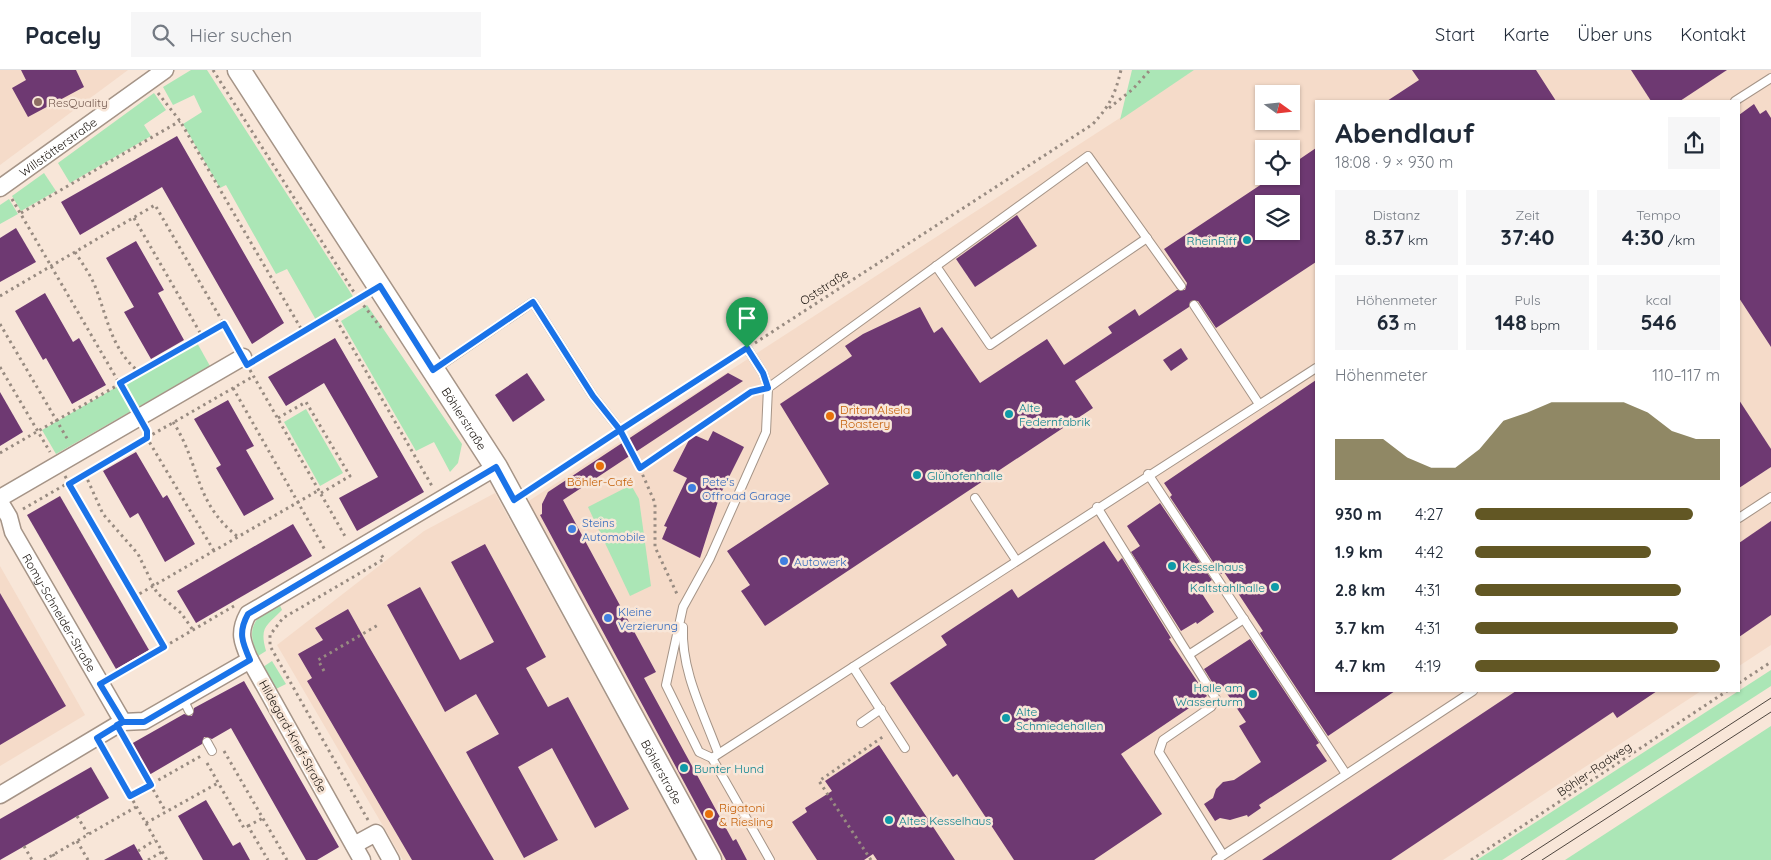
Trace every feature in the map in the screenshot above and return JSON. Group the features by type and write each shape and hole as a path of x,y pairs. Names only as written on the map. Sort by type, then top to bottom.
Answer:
{"street":[{"name":"Willstätterstraße","path":"2,186 165,70"},
{"name":"Böhlerstraße","path":"239,70 496,467 710,860"},
{"path":"0,498 162,404 245,361"},
{"name":"Hildegard-Knef-Straße","path":"362,860 250,660 240,639 241,626 248,614 496,467"},
{"name":"Romy-Schneider-Straße","path":"0,502 9,517 13,532 100,684 120,724"},
{"path":"0,795 120,724 144,722 186,705 250,660"},
{"path":"354,845 376,833 391,860"}],"lane":[{"path":"1737,100 1771,78"},
{"path":"768,388 1088,156 1181,286"},
{"path":"936,266 990,345 1147,238"},
{"path":"433,370 533,302 593,396 620,430"},
{"path":"1194,305 1259,404"},
{"path":"747,348 763,373 768,388 766,432 710,558 683,607 666,685 699,752 715,756 1148,474 1315,369"},
{"path":"1148,474 1346,774"},
{"path":"1740,517 1771,497"},
{"path":"975,498 1016,560"},
{"path":"1097,507 1214,693 1215,702 1162,740 1159,752 1224,855"},
{"path":"683,607 682,648 688,673 715,756 770,860"},
{"path":"1190,654 1244,619"},
{"path":"853,667 905,748"},
{"path":"1216,860 1471,692"},
{"path":"861,723 880,709"},
{"path":"207,742 212,751"}],"path":[{"name":"Oststraße","path":"514,500 1093,124 1115,94 1121,70"},
{"path":"1102,113 1133,89 1150,70"},
{"path":"150,82 180,121 303,332"},
{"path":"21,213 180,121"},
{"path":"2,186 21,213 120,383 147,431 147,438 214,551"},
{"path":"0,296 155,205 354,551"},
{"path":"134,218 202,336"},
{"path":"75,252 94,283 116,344 123,355 139,372"},
{"path":"245,361 303,332 380,286"},
{"path":"333,314 440,500"},
{"path":"0,324 69,441"},
{"path":"0,453 224,324"},
{"path":"0,367 164,647"},
{"path":"9,517 254,376"},
{"path":"233,388 326,552 318,557"},
{"path":"640,468 751,392 768,388"},
{"path":"134,597 298,502 350,476 306,402 278,418"},
{"path":"162,404 187,446 194,463 196,477 210,507 226,527 238,537"},
{"path":"620,430 640,468 655,503 655,547 683,607"},
{"path":"85,474 103,514 138,554 152,586 164,600 181,613 193,630"},
{"path":"373,540 384,559 283,618 270,635 270,646 376,833"},
{"path":"100,684 235,605"},
{"path":"324,671 318,660 378,625"},
{"path":"1740,682 1771,662"},
{"name":"Böhler-Radweg","path":"1472,860 1725,692"},
{"path":"120,724 166,812"},
{"path":"872,860 819,781 893,729"},
{"path":"97,738 167,860"},
{"path":"212,751 221,745 287,860"},
{"path":"130,796 203,755 244,828 262,818"},
{"path":"146,824 218,783"},
{"path":"44,860 136,807"},
{"path":"78,816 88,834"},
{"path":"248,826 268,860"},
{"path":"138,851 155,840"},
{"path":"77,841 88,860"},
{"path":"24,846 32,860"},
{"path":"148,860 162,852"},
{"path":"53,854 56,860"}],"shaded area":[{"path":"0,70 128,70 0,165"},
{"path":"1194,70 1771,70 1771,645 1740,665 1740,100 1315,100 1315,692 1699,692 1443,860 718,860 524,504"},
{"path":"495,493 696,860 403,860 277,645 424,531"},
{"path":"0,566 85,715 0,766"}],"green space":[{"path":"191,70 207,70 354,298 316,320 287,269 276,274 226,185 220,188 183,124 202,112 194,95 173,105 163,87"},
{"path":"1132,70 1194,70 1120,120"},
{"path":"154,93 166,110 144,125 151,136 70,183 58,163"},
{"path":"44,173 56,191 21,211 12,196"},
{"path":"9,199 18,214 0,224 0,205"},
{"path":"367,305 462,444 458,463 450,472 434,442 416,451 341,321"},
{"path":"196,341 210,366 56,454 42,430"},
{"path":"306,409 343,473 320,486 284,422"},
{"path":"631,485 639,499 651,586 630,596 588,507"},
{"path":"278,601 282,610 268,623 263,636 266,651 258,656 252,638 254,624 263,613"},
{"path":"272,661 286,684 276,689 263,667"},
{"path":"1771,670 1771,686 1502,860 1477,860 1737,692 1740,692 1740,690"},
{"path":"1771,726 1771,860 1565,860"}],"building":[{"name":"ResQuality","path":"21,70 76,70 84,87 28,117 12,88 26,80"},
{"path":"1412,70 1536,70 1555,100 1389,100 1419,80"},
{"path":"1631,70 1727,70 1682,100 1650,100"},
{"path":"1754,104 1760,114 1766,110 1771,118 1771,347 1740,300 1740,114"},
{"path":"177,136 284,323 252,344 162,187 80,235 61,202"},
{"path":"1315,149 1315,263 1216,328 1198,301 1191,301 1189,307 1075,381 1093,408 765,626 741,591 750,585 727,551 829,484 780,404 852,356 845,346 863,334 920,307 934,333 942,327 980,383 1047,339 1064,365 1112,333 1108,327 1135,309 1139,316 1177,290 1185,290 1187,283 1164,249 1260,185 1300,185 1300,159"},
{"path":"1017,215 1037,246 975,287 956,259"},
{"path":"16,228 36,262 0,282 0,238"},
{"path":"136,241 164,290 158,293 184,340 151,359 124,312 134,307 106,258"},
{"path":"45,293 73,342 79,338 106,385 72,404 46,358 43,360 15,311"},
{"path":"335,338 424,492 357,531 339,498 378,477 349,426 324,383 286,406 268,377"},
{"path":"1181,348 1188,359 1171,371 1163,360"},
{"path":"527,373 545,400 513,422 495,395"},
{"path":"728,373 743,381 563,500 656,672 644,678 733,841 736,839 747,860 726,860 540,515 542,514 542,504 548,492"},
{"name":"Kaltstahlhalle","path":"1315,381 1315,692 1394,692 1328,736 1260,633 1263,631 1224,572 1221,574 1170,497 1172,495 1164,483"},
{"path":"0,392 23,432 0,446"},
{"path":"228,400 254,446 246,450 274,499 244,516 216,468 221,465 194,419"},
{"path":"1740,402 1771,449 1771,467 1740,487"},
{"path":"713,431 744,447 720,495 700,558 662,539 667,527 664,526 687,478 673,471 692,434 708,441"},
{"path":"136,452 163,498 167,495 195,544 165,562 138,513 130,518 103,471"},
{"path":"60,496 149,650 116,669 27,515"},
{"name":"Kesselhaus","path":"1160,503 1212,580 1199,589 1214,612 1197,624 1196,622 1181,631 1131,552 1140,546 1127,526"},
{"path":"1771,521 1771,615 1740,636 1740,542"},
{"path":"293,524 312,556 196,623 177,591"},
{"name":"Alte Schmiedehallen","path":"1104,541 1118,562 1122,558 1171,638 1169,639 1207,696 1121,754 1162,814 1094,860 1014,860 957,774 953,777 890,683 947,645 941,636 1012,589 1018,598"},
{"path":"485,544 546,657 526,668 548,707 568,697 629,809 595,828 552,748 518,767 558,840 524,858 466,752 499,734 476,694 445,712 387,605 420,587 460,660 494,642 451,562"},
{"path":"0,593 66,706 0,745"},
{"path":"348,609 494,860 412,860 307,681 312,678 298,654 323,640 315,628"},
{"path":"1250,639 1319,743 1316,745 1327,761 1259,805 1261,808 1248,817 1247,815 1230,820 1220,818 1215,821 1204,804 1213,798 1216,789 1223,782 1234,780 1261,762 1239,726 1246,722 1222,686 1217,690 1204,669"},
{"path":"244,681 339,847 317,860 306,860 231,728 212,739 204,737 202,744 149,775 131,744 184,714 192,716 194,708"},
{"path":"1514,692 1656,692 1617,718 1613,712 1391,860 1262,860"},
{"name":"Altes Kesselhaus","path":"879,745 955,860 877,860 873,854 864,860 817,860 792,822 807,812 805,808 832,791 825,781"},
{"path":"91,767 109,798 0,860 0,819"},
{"path":"206,800 233,846 240,842 250,860 203,860 178,816"},
{"path":"134,844 143,860 104,860"}],"tram line":[{"path":"1521,860 1771,698"},
{"path":"1542,860 1771,712"}],"place":[{"name":"ResQuality","path":"38,102"},
{"name":"RheinRiff","path":"1247,240"},
{"name":"Alte Federnfabrik","path":"1009,414"},
{"name":"Dritan Alsela Roastery","path":"830,416"},
{"name":"Böhler-Café","path":"600,466"},
{"name":"Glühofenhalle","path":"917,475"},
{"name":"Pete's Offroad Garage","path":"692,488"},
{"name":"Steins Automobile","path":"572,529"},
{"name":"Autowerk","path":"784,561"},
{"name":"Kesselhaus","path":"1172,566"},
{"name":"Kaltstahlhalle","path":"1275,587"},
{"name":"Kleine Verzierung","path":"608,618"},
{"name":"Halle am Wasserturm","path":"1253,694"},
{"name":"Alte Schmiedehallen","path":"1006,718"},
{"name":"Bunter Hund","path":"684,768"},
{"name":"Rigatoni & Riesling","path":"709,814"},
{"name":"Altes Kesselhaus","path":"889,820"}],"route":[{"path":"747,348 620,430 593,396 533,302 433,370 380,286 247,365 224,324 120,383 147,431 147,438 69,484 164,647 100,684 123,722 117,725 151,785 130,796 97,738 117,725 123,722 144,722 250,660 240,639 241,626 248,614 496,467 514,500 620,430 627,440 640,468 751,392 768,388 763,373 747,348"}]}
